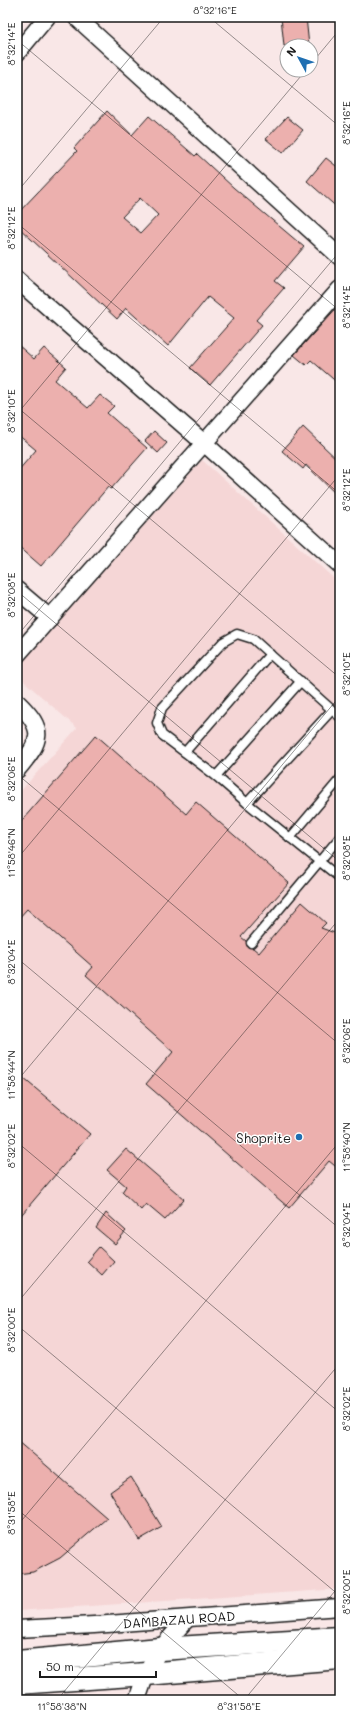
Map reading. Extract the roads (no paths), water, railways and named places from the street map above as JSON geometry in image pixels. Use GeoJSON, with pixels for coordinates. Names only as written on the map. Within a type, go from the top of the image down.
{"type":"FeatureCollection","features":[{"type":"Feature","properties":{"kind":"street"},"geometry":{"type":"LineString","coordinates":[[17,53],[47,17]]}},
{"type":"Feature","properties":{"kind":"street"},"geometry":{"type":"LineString","coordinates":[[76,17],[340,258]]}},
{"type":"Feature","properties":{"kind":"street"},"geometry":{"type":"LineString","coordinates":[[17,280],[204,442],[340,565]]}},
{"type":"Feature","properties":{"kind":"street"},"geometry":{"type":"LineString","coordinates":[[17,656],[340,289]]}},
{"type":"Feature","properties":{"kind":"street"},"geometry":{"type":"LineString","coordinates":[[17,590],[50,618]]}},
{"type":"Feature","properties":{"kind":"street"},"geometry":{"type":"LineString","coordinates":[[17,702],[31,716],[37,727],[37,741],[30,755],[17,770]]}},
{"type":"Feature","properties":{"kind":"street","name":"DAMBAZAU ROAD"},"geometry":{"type":"LineString","coordinates":[[17,1629],[187,1619],[340,1607]]}},
{"type":"Feature","properties":{"kind":"street"},"geometry":{"type":"LineString","coordinates":[[137,1700],[146,1674],[160,1649],[187,1619]]}},
{"type":"Feature","properties":{"kind":"street"},"geometry":{"type":"LineString","coordinates":[[17,1662],[160,1649],[340,1638]]}},
{"type":"Feature","properties":{"kind":"street"},"geometry":{"type":"LineString","coordinates":[[17,1683],[340,1658]]}},
{"type":"Feature","properties":{"kind":"lane"},"geometry":{"type":"LineString","coordinates":[[340,717],[253,639],[237,634],[223,642],[162,708],[157,723],[162,735],[216,776],[340,878]]}},
{"type":"Feature","properties":{"kind":"lane"},"geometry":{"type":"LineString","coordinates":[[185,752],[270,654]]}},
{"type":"Feature","properties":{"kind":"lane"},"geometry":{"type":"LineString","coordinates":[[216,776],[301,681]]}},
{"type":"Feature","properties":{"kind":"lane"},"geometry":{"type":"LineString","coordinates":[[247,803],[332,710]]}},
{"type":"Feature","properties":{"kind":"lane"},"geometry":{"type":"LineString","coordinates":[[290,838],[340,779]]}},
{"type":"Feature","properties":{"kind":"lane"},"geometry":{"type":"LineString","coordinates":[[251,943],[340,837]]}},
{"type":"Feature","properties":{"kind":"place","name":"Shoprite"},"geometry":{"type":"Point","coordinates":[299,1137]}}]}
